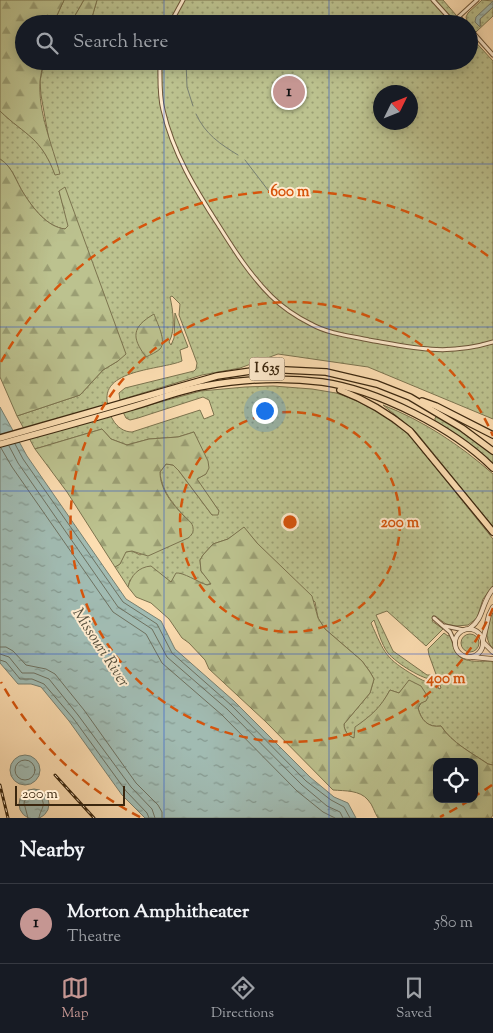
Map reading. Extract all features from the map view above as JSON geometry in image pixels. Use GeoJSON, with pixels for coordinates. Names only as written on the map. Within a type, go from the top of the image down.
{"type":"FeatureCollection","features":[{"type":"Feature","properties":{"kind":"highway","name":"I 635"},"geometry":{"type":"LineString","coordinates":[[0,444],[217,376],[265,369],[326,372],[377,384],[410,398],[462,428],[493,451]]}},
{"type":"Feature","properties":{"kind":"highway","name":"I 635"},"geometry":{"type":"LineString","coordinates":[[0,438],[204,386],[267,379],[322,382],[382,399],[423,417],[459,440],[493,468]]}},
{"type":"Feature","properties":{"kind":"highway"},"geometry":{"type":"LineString","coordinates":[[322,382],[376,406],[394,417],[410,431],[493,532]]}},
{"type":"Feature","properties":{"kind":"highway"},"geometry":{"type":"LineString","coordinates":[[410,398],[436,406],[493,435]]}},
{"type":"Feature","properties":{"kind":"street"},"geometry":{"type":"LineString","coordinates":[[175,15],[183,0]]}},
{"type":"Feature","properties":{"kind":"street"},"geometry":{"type":"LineString","coordinates":[[433,0],[447,15]]}},
{"type":"Feature","properties":{"kind":"street"},"geometry":{"type":"LineString","coordinates":[[461,15],[477,0]]}},
{"type":"Feature","properties":{"kind":"street"},"geometry":{"type":"LineString","coordinates":[[478,38],[493,55]]}},
{"type":"Feature","properties":{"kind":"street"},"geometry":{"type":"LineString","coordinates":[[161,70],[163,109],[170,137],[180,159],[198,193],[230,244],[272,297],[312,325],[345,336],[427,350],[478,347],[493,342]]}},
{"type":"Feature","properties":{"kind":"street"},"geometry":{"type":"LineString","coordinates":[[455,643],[458,635],[480,619],[483,605],[493,589]]}},
{"type":"Feature","properties":{"kind":"street"},"geometry":{"type":"LineString","coordinates":[[470,657],[481,651],[489,615],[493,607]]}},
{"type":"Feature","properties":{"kind":"street"},"geometry":{"type":"LineString","coordinates":[[434,618],[453,636],[456,647],[461,654],[470,657],[493,659]]}},
{"type":"Feature","properties":{"kind":"street"},"geometry":{"type":"LineString","coordinates":[[444,626],[478,632],[493,652]]}},
{"type":"Feature","properties":{"kind":"green space"},"geometry":{"type":"Polygon","coordinates":[[[0,0],[64,0],[57,15],[15,15],[15,70],[42,70],[40,81],[41,105],[60,174],[55,175],[44,152],[32,138],[0,111],[0,0]]]}},
{"type":"Feature","properties":{"kind":"green space"},"geometry":{"type":"Polygon","coordinates":[[[64,0],[84,0],[75,15],[57,15],[64,0]]]}},
{"type":"Feature","properties":{"kind":"green space"},"geometry":{"type":"Polygon","coordinates":[[[84,0],[97,0],[93,15],[75,15],[84,0]]]}},
{"type":"Feature","properties":{"kind":"green space"},"geometry":{"type":"Polygon","coordinates":[[[97,0],[443,0],[456,15],[93,15],[97,0]]]}},
{"type":"Feature","properties":{"kind":"green space"},"geometry":{"type":"Polygon","coordinates":[[[482,0],[493,1],[478,18],[478,15],[467,15],[482,0]]]}},
{"type":"Feature","properties":{"kind":"green space"},"geometry":{"type":"Polygon","coordinates":[[[493,7],[493,16],[478,30],[478,24],[481,26],[480,19],[493,7]]]}},
{"type":"Feature","properties":{"kind":"green space"},"geometry":{"type":"Polygon","coordinates":[[[478,45],[493,61],[493,419],[368,367],[278,354],[240,368],[202,375],[120,400],[119,393],[125,388],[196,369],[197,363],[179,315],[180,304],[172,296],[170,297],[173,314],[173,332],[169,342],[171,345],[174,338],[175,313],[188,347],[180,350],[182,361],[147,369],[121,378],[112,384],[107,393],[112,418],[119,427],[129,432],[200,410],[204,419],[214,415],[209,400],[203,397],[130,420],[126,418],[123,412],[201,391],[273,386],[312,389],[336,393],[353,399],[377,411],[412,438],[493,539],[493,586],[483,599],[477,618],[468,625],[456,626],[446,624],[435,616],[432,621],[443,629],[426,646],[387,611],[376,615],[393,651],[427,675],[434,675],[435,680],[417,674],[392,657],[383,645],[374,620],[371,623],[383,649],[397,664],[420,679],[436,683],[439,689],[441,688],[428,649],[444,633],[448,636],[450,635],[455,651],[462,658],[471,661],[493,661],[493,765],[488,764],[451,738],[441,726],[432,726],[426,722],[418,708],[421,703],[409,681],[399,693],[390,690],[381,706],[360,724],[354,738],[348,735],[344,724],[370,693],[374,679],[362,661],[325,629],[318,618],[315,602],[244,528],[228,539],[213,544],[200,560],[201,571],[211,583],[207,585],[196,582],[180,573],[171,582],[130,580],[128,587],[115,567],[120,564],[125,552],[132,551],[140,555],[191,523],[175,506],[163,486],[160,472],[166,464],[173,465],[179,471],[212,515],[219,511],[196,479],[206,474],[194,432],[178,437],[149,439],[127,445],[111,439],[102,429],[35,449],[17,416],[80,395],[103,370],[118,361],[59,191],[69,226],[65,229],[52,225],[36,211],[11,170],[0,159],[0,111],[38,144],[50,162],[55,174],[40,81],[42,70],[478,70],[478,45]]]}},
{"type":"Feature","properties":{"kind":"green space"},"geometry":{"type":"Polygon","coordinates":[[[0,159],[11,170],[36,211],[52,225],[65,229],[68,226],[59,191],[65,187],[126,354],[103,370],[80,395],[17,416],[0,377],[0,159]]]}},
{"type":"Feature","properties":{"kind":"green space"},"geometry":{"type":"Polygon","coordinates":[[[154,314],[161,332],[162,346],[159,350],[146,357],[138,344],[136,333],[141,323],[154,314]]]}},
{"type":"Feature","properties":{"kind":"green space"},"geometry":{"type":"Polygon","coordinates":[[[383,405],[427,426],[468,453],[493,474],[493,527],[416,432],[383,405]]]}},
{"type":"Feature","properties":{"kind":"green space"},"geometry":{"type":"Polygon","coordinates":[[[437,416],[473,438],[493,454],[493,465],[435,422],[437,416]]]}},
{"type":"Feature","properties":{"kind":"green space"},"geometry":{"type":"Polygon","coordinates":[[[102,429],[111,439],[127,445],[149,439],[178,437],[194,432],[208,461],[209,468],[206,474],[197,479],[219,511],[218,515],[212,515],[179,471],[173,465],[166,464],[160,472],[164,490],[171,501],[192,524],[192,534],[188,538],[148,556],[132,551],[126,552],[120,564],[115,567],[67,492],[35,449],[102,429]]]}},
{"type":"Feature","properties":{"kind":"green space"},"geometry":{"type":"Polygon","coordinates":[[[244,527],[257,543],[312,596],[318,618],[325,629],[362,661],[370,672],[374,679],[370,693],[344,724],[348,735],[354,738],[355,727],[375,711],[390,690],[399,693],[409,680],[421,686],[428,697],[418,708],[423,719],[432,726],[441,726],[451,738],[463,747],[488,764],[493,765],[493,815],[491,818],[378,818],[371,804],[361,794],[333,790],[266,722],[209,669],[205,660],[182,638],[169,619],[151,603],[136,597],[128,587],[136,572],[151,566],[171,582],[176,573],[179,573],[207,585],[211,584],[201,571],[200,560],[213,544],[228,539],[244,527]]]}},
{"type":"Feature","properties":{"kind":"green space"},"geometry":{"type":"Polygon","coordinates":[[[493,611],[493,649],[488,640],[487,630],[493,611]]]}},
{"type":"Feature","properties":{"kind":"green space"},"geometry":{"type":"Polygon","coordinates":[[[470,634],[476,637],[479,643],[476,649],[470,652],[464,649],[461,643],[464,637],[470,634]]]}},
{"type":"Feature","properties":{"kind":"water"},"geometry":{"type":"Polygon","coordinates":[[[493,1],[493,7],[480,19],[480,27],[478,25],[478,15],[493,1]]]}},
{"type":"Feature","properties":{"kind":"water","name":"Missouri River"},"geometry":{"type":"Polygon","coordinates":[[[0,407],[27,456],[126,599],[161,621],[175,649],[234,701],[310,777],[334,797],[348,803],[356,818],[145,818],[122,795],[69,721],[41,687],[31,684],[18,684],[0,663],[0,407]]]}},
{"type":"Feature","properties":{"kind":"water"},"geometry":{"type":"Polygon","coordinates":[[[25,755],[36,759],[40,770],[36,781],[25,785],[14,781],[10,770],[14,759],[25,755]]]}},
{"type":"Feature","properties":{"kind":"water"},"geometry":{"type":"Polygon","coordinates":[[[28,790],[40,790],[48,798],[48,810],[40,818],[28,818],[20,810],[20,798],[28,790]]]}},
{"type":"Feature","properties":{"kind":"waterway"},"geometry":{"type":"LineString","coordinates":[[186,70],[187,87],[193,106]]}},
{"type":"Feature","properties":{"kind":"waterway"},"geometry":{"type":"LineString","coordinates":[[196,114],[214,138],[238,155]]}},
{"type":"Feature","properties":{"kind":"waterway"},"geometry":{"type":"LineString","coordinates":[[245,160],[271,194]]}},
{"type":"Feature","properties":{"kind":"railway"},"geometry":{"type":"LineString","coordinates":[[55,775],[94,818]]}},
{"type":"Feature","properties":{"kind":"railway"},"geometry":{"type":"LineString","coordinates":[[0,785],[8,818]]}},
{"type":"Feature","properties":{"kind":"place","name":"Morton Amphitheater"},"geometry":{"type":"Point","coordinates":[289,92]}}]}
